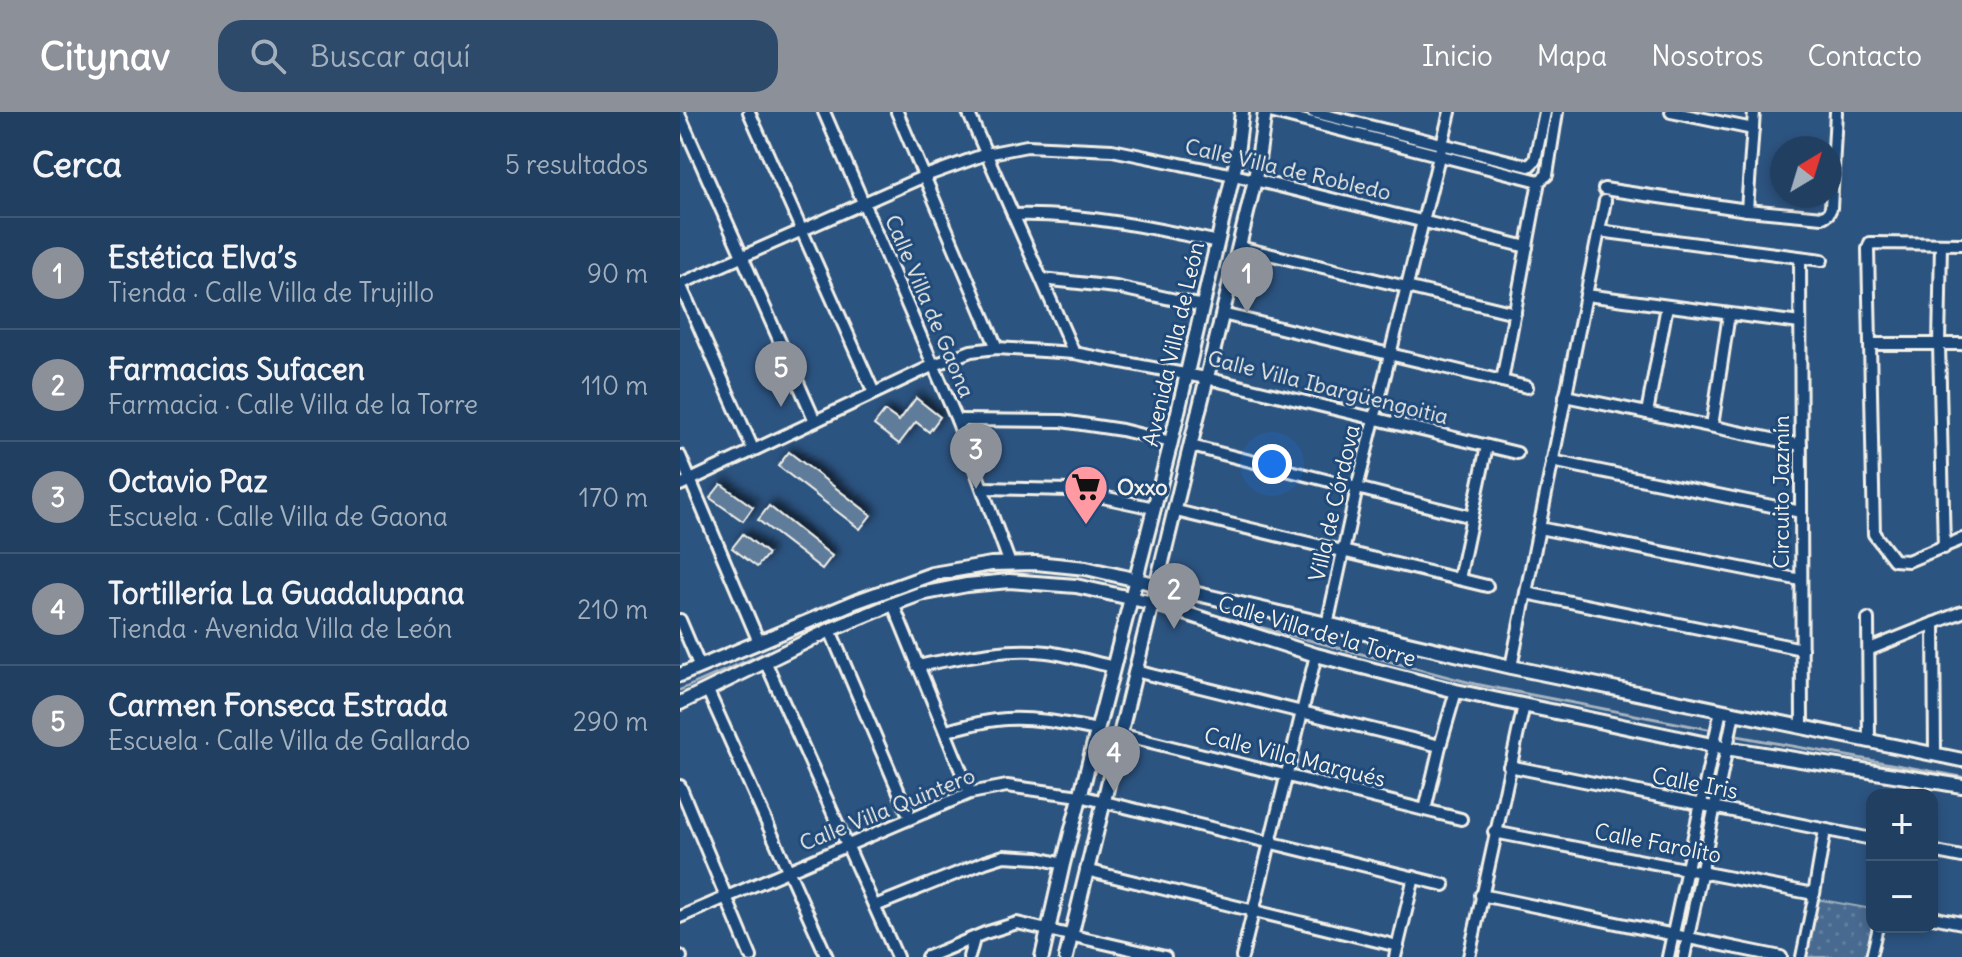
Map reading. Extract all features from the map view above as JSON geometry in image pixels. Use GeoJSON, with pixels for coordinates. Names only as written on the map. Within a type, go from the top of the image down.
{"type":"FeatureCollection","features":[{"type":"Feature","properties":{"kind":"street"},"geometry":{"type":"LineString","coordinates":[[749,112],[874,393]]}},
{"type":"Feature","properties":{"kind":"street","name":"Calle Villa de Gaona"},"geometry":{"type":"LineString","coordinates":[[824,112],[957,420],[1010,564]]}},
{"type":"Feature","properties":{"kind":"street"},"geometry":{"type":"LineString","coordinates":[[897,112],[997,348]]}},
{"type":"Feature","properties":{"kind":"street"},"geometry":{"type":"LineString","coordinates":[[968,112],[1074,353]]}},
{"type":"Feature","properties":{"kind":"street","name":"Avenida Villa de León"},"geometry":{"type":"LineString","coordinates":[[1042,957],[1134,579],[1171,442],[1234,175],[1242,112]]}},
{"type":"Feature","properties":{"kind":"street"},"geometry":{"type":"LineString","coordinates":[[1268,112],[1529,166],[1545,112]]}},
{"type":"Feature","properties":{"kind":"street","name":"Avenida Villa de León"},"geometry":{"type":"LineString","coordinates":[[1066,957],[1176,511],[1255,180],[1268,112]]}},
{"type":"Feature","properties":{"kind":"street"},"geometry":{"type":"LineString","coordinates":[[1313,112],[1539,181]]}},
{"type":"Feature","properties":{"kind":"street","name":"Villa de Córdova"},"geometry":{"type":"LineString","coordinates":[[1327,625],[1357,488],[1450,112]]}},
{"type":"Feature","properties":{"kind":"street"},"geometry":{"type":"LineString","coordinates":[[1502,381],[1539,181],[1547,175],[1557,112]]}},
{"type":"Feature","properties":{"kind":"street"},"geometry":{"type":"LineString","coordinates":[[1671,112],[1753,129]]}},
{"type":"Feature","properties":{"kind":"street"},"geometry":{"type":"LineString","coordinates":[[1747,210],[1754,112]]}},
{"type":"Feature","properties":{"kind":"street"},"geometry":{"type":"LineString","coordinates":[[1604,189],[1747,210],[1823,217],[1831,208],[1836,112]]}},
{"type":"Feature","properties":{"kind":"street"},"geometry":{"type":"LineString","coordinates":[[680,116],[815,421]]}},
{"type":"Feature","properties":{"kind":"street","name":"Calle Villa de Robledo"},"geometry":{"type":"LineString","coordinates":[[680,284],[925,176],[986,154],[1027,146],[1112,150],[1234,175],[1527,247]]}},
{"type":"Feature","properties":{"kind":"street"},"geometry":{"type":"LineString","coordinates":[[1511,667],[1605,201]]}},
{"type":"Feature","properties":{"kind":"street"},"geometry":{"type":"LineString","coordinates":[[1013,215],[1050,214],[1130,223],[1218,242]]}},
{"type":"Feature","properties":{"kind":"street"},"geometry":{"type":"LineString","coordinates":[[1599,231],[1822,260]]}},
{"type":"Feature","properties":{"kind":"street"},"geometry":{"type":"LineString","coordinates":[[1962,244],[1870,243],[1874,534],[1894,560],[1908,561],[1962,539]]}},
{"type":"Feature","properties":{"kind":"street"},"geometry":{"type":"LineString","coordinates":[[1941,244],[1939,344],[1944,548]]}},
{"type":"Feature","properties":{"kind":"street"},"geometry":{"type":"LineString","coordinates":[[1239,247],[1515,313]]}},
{"type":"Feature","properties":{"kind":"street","name":"Circuito Jazmín"},"geometry":{"type":"LineString","coordinates":[[1800,258],[1802,727]]}},
{"type":"Feature","properties":{"kind":"street"},"geometry":{"type":"LineString","coordinates":[[1042,279],[1116,287],[1203,306]]}},
{"type":"Feature","properties":{"kind":"street"},"geometry":{"type":"LineString","coordinates":[[680,284],[753,449]]}},
{"type":"Feature","properties":{"kind":"street"},"geometry":{"type":"LineString","coordinates":[[1586,295],[1800,323]]}},
{"type":"Feature","properties":{"kind":"street"},"geometry":{"type":"LineString","coordinates":[[1647,413],[1667,306]]}},
{"type":"Feature","properties":{"kind":"street"},"geometry":{"type":"LineString","coordinates":[[1222,314],[1527,387]]}},
{"type":"Feature","properties":{"kind":"street"},"geometry":{"type":"LineString","coordinates":[[1712,426],[1729,314]]}},
{"type":"Feature","properties":{"kind":"street"},"geometry":{"type":"LineString","coordinates":[[1870,344],[1962,344]]}},
{"type":"Feature","properties":{"kind":"street","name":"Calle Villa Ibargüengoitia"},"geometry":{"type":"LineString","coordinates":[[685,482],[934,365],[971,351],[997,348],[1074,353],[1187,374],[1517,453]]}},
{"type":"Feature","properties":{"kind":"street"},"geometry":{"type":"LineString","coordinates":[[1565,396],[1801,445]]}},
{"type":"Feature","properties":{"kind":"street"},"geometry":{"type":"LineString","coordinates":[[957,420],[1062,421],[1122,430],[1171,442]]}},
{"type":"Feature","properties":{"kind":"street"},"geometry":{"type":"LineString","coordinates":[[1191,446],[1472,517]]}},
{"type":"Feature","properties":{"kind":"street"},"geometry":{"type":"LineString","coordinates":[[1459,579],[1487,446]]}},
{"type":"Feature","properties":{"kind":"street"},"geometry":{"type":"LineString","coordinates":[[680,456],[685,482],[759,642]]}},
{"type":"Feature","properties":{"kind":"street"},"geometry":{"type":"LineString","coordinates":[[1552,461],[1801,512]]}},
{"type":"Feature","properties":{"kind":"street"},"geometry":{"type":"LineString","coordinates":[[983,488],[1070,490],[1154,508]]}},
{"type":"Feature","properties":{"kind":"street"},"geometry":{"type":"LineString","coordinates":[[1176,511],[1487,586]]}},
{"type":"Feature","properties":{"kind":"street"},"geometry":{"type":"LineString","coordinates":[[1539,528],[1801,580]]}},
{"type":"Feature","properties":{"kind":"street","name":"Calle Villa de la Torre"},"geometry":{"type":"LineString","coordinates":[[680,675],[857,601],[932,574],[1036,563],[1086,568],[1511,667],[1962,760]]}},
{"type":"Feature","properties":{"kind":"street","name":"Calle Villa de la Torre"},"geometry":{"type":"LineString","coordinates":[[680,703],[830,630],[893,604],[920,594],[1009,581],[1076,586],[1153,603],[1316,655],[1456,691],[1720,746],[1962,786]]}},
{"type":"Feature","properties":{"kind":"street"},"geometry":{"type":"LineString","coordinates":[[1526,593],[1802,649]]}},
{"type":"Feature","properties":{"kind":"street"},"geometry":{"type":"LineString","coordinates":[[893,604],[970,793]]}},
{"type":"Feature","properties":{"kind":"street"},"geometry":{"type":"LineString","coordinates":[[1870,649],[1962,612]]}},
{"type":"Feature","properties":{"kind":"street"},"geometry":{"type":"LineString","coordinates":[[1868,619],[1869,741]]}},
{"type":"Feature","properties":{"kind":"street"},"geometry":{"type":"LineString","coordinates":[[680,620],[700,667]]}},
{"type":"Feature","properties":{"kind":"street"},"geometry":{"type":"LineString","coordinates":[[1934,623],[1935,754]]}},
{"type":"Feature","properties":{"kind":"street"},"geometry":{"type":"LineString","coordinates":[[830,630],[910,818]]}},
{"type":"Feature","properties":{"kind":"street"},"geometry":{"type":"LineString","coordinates":[[917,666],[979,654],[1026,651],[1048,652],[1114,667]]}},
{"type":"Feature","properties":{"kind":"street"},"geometry":{"type":"LineString","coordinates":[[1242,957],[1316,655]]}},
{"type":"Feature","properties":{"kind":"street"},"geometry":{"type":"LineString","coordinates":[[766,663],[897,957]]}},
{"type":"Feature","properties":{"kind":"street"},"geometry":{"type":"LineString","coordinates":[[1135,671],[1440,746]]}},
{"type":"Feature","properties":{"kind":"street"},"geometry":{"type":"LineString","coordinates":[[708,691],[827,957]]}},
{"type":"Feature","properties":{"kind":"street"},"geometry":{"type":"LineString","coordinates":[[1425,810],[1456,691]]}},
{"type":"Feature","properties":{"kind":"street"},"geometry":{"type":"LineString","coordinates":[[1469,957],[1524,705]]}},
{"type":"Feature","properties":{"kind":"street"},"geometry":{"type":"LineString","coordinates":[[1684,957],[1714,808],[1727,711]]}},
{"type":"Feature","properties":{"kind":"street"},"geometry":{"type":"LineString","coordinates":[[946,731],[994,720],[1023,719],[1050,720],[1097,730]]}},
{"type":"Feature","properties":{"kind":"street","name":"Calle Villa Marqués"},"geometry":{"type":"LineString","coordinates":[[1119,734],[1461,819]]}},
{"type":"Feature","properties":{"kind":"street"},"geometry":{"type":"LineString","coordinates":[[1668,957],[1701,805],[1720,746]]}},
{"type":"Feature","properties":{"kind":"street","name":"Calle Iris"},"geometry":{"type":"LineString","coordinates":[[1509,766],[1866,838]]}},
{"type":"Feature","properties":{"kind":"street"},"geometry":{"type":"LineString","coordinates":[[680,786],[751,957]]}},
{"type":"Feature","properties":{"kind":"street","name":"Calle Villa Quintero"},"geometry":{"type":"LineString","coordinates":[[680,917],[970,793],[1007,786],[1080,796],[1444,885]]}},
{"type":"Feature","properties":{"kind":"street"},"geometry":{"type":"LineString","coordinates":[[1801,957],[1825,830]]}},
{"type":"Feature","properties":{"kind":"street","name":"Calle Farolito"},"geometry":{"type":"LineString","coordinates":[[1494,832],[1814,894]]}},
{"type":"Feature","properties":{"kind":"street"},"geometry":{"type":"LineString","coordinates":[[1938,852],[1962,857]]}},
{"type":"Feature","properties":{"kind":"street"},"geometry":{"type":"LineString","coordinates":[[875,906],[1004,856],[1038,858],[1063,864]]}},
{"type":"Feature","properties":{"kind":"street"},"geometry":{"type":"LineString","coordinates":[[1086,870],[1253,911],[1397,952],[1414,877]]}},
{"type":"Feature","properties":{"kind":"street"},"geometry":{"type":"LineString","coordinates":[[1481,895],[1781,957]]}},
{"type":"Feature","properties":{"kind":"street"},"geometry":{"type":"LineString","coordinates":[[1938,918],[1962,923]]}},
{"type":"Feature","properties":{"kind":"street"},"geometry":{"type":"LineString","coordinates":[[927,957],[1011,924],[1072,934],[1165,957]]}},
{"type":"Feature","properties":{"kind":"street"},"geometry":{"type":"LineString","coordinates":[[1871,957],[1877,933]]}},
{"type":"Feature","properties":{"kind":"street"},"geometry":{"type":"LineString","coordinates":[[969,957],[974,939]]}},
{"type":"Feature","properties":{"kind":"shaded area"},"geometry":{"type":"Polygon","coordinates":[[[1811,898],[1866,908],[1866,933],[1879,933],[1875,957],[1800,957],[1811,898]]]}},
{"type":"Feature","properties":{"kind":"building"},"geometry":{"type":"Polygon","coordinates":[[[916,398],[940,417],[929,432],[916,422],[899,444],[874,425],[885,411],[899,421],[916,398]]]}},
{"type":"Feature","properties":{"kind":"building"},"geometry":{"type":"Polygon","coordinates":[[[789,452],[871,515],[860,529],[778,466],[789,452]]]}},
{"type":"Feature","properties":{"kind":"building"},"geometry":{"type":"Polygon","coordinates":[[[721,484],[753,507],[743,521],[710,498],[721,484]]]}},
{"type":"Feature","properties":{"kind":"building"},"geometry":{"type":"Polygon","coordinates":[[[769,506],[832,556],[822,569],[758,520],[769,506]]]}},
{"type":"Feature","properties":{"kind":"building"},"geometry":{"type":"Polygon","coordinates":[[[743,534],[768,554],[757,567],[732,548],[743,534]]]}},
{"type":"Feature","properties":{"kind":"waterway"},"geometry":{"type":"LineString","coordinates":[[1019,576],[1055,578]]}},
{"type":"Feature","properties":{"kind":"waterway"},"geometry":{"type":"LineString","coordinates":[[1206,613],[1475,684],[1708,729]]}},
{"type":"Feature","properties":{"kind":"waterway"},"geometry":{"type":"LineString","coordinates":[[680,690],[801,637]]}},
{"type":"Feature","properties":{"kind":"waterway"},"geometry":{"type":"LineString","coordinates":[[1737,736],[1962,777]]}},
{"type":"Feature","properties":{"kind":"place","name":"Estética Elva’s"},"geometry":{"type":"Point","coordinates":[1247,313]}},
{"type":"Feature","properties":{"kind":"place","name":"Carmen Fonseca Estrada"},"geometry":{"type":"Point","coordinates":[781,407]}},
{"type":"Feature","properties":{"kind":"place","name":"Octavio Paz"},"geometry":{"type":"Point","coordinates":[976,489]}},
{"type":"Feature","properties":{"kind":"place","name":"Oxxo"},"geometry":{"type":"Point","coordinates":[1086,526]}},
{"type":"Feature","properties":{"kind":"place","name":"Farmacias Sufacen"},"geometry":{"type":"Point","coordinates":[1174,629]}},
{"type":"Feature","properties":{"kind":"place","name":"Tortillería La Guadalupana"},"geometry":{"type":"Point","coordinates":[1114,792]}}]}
